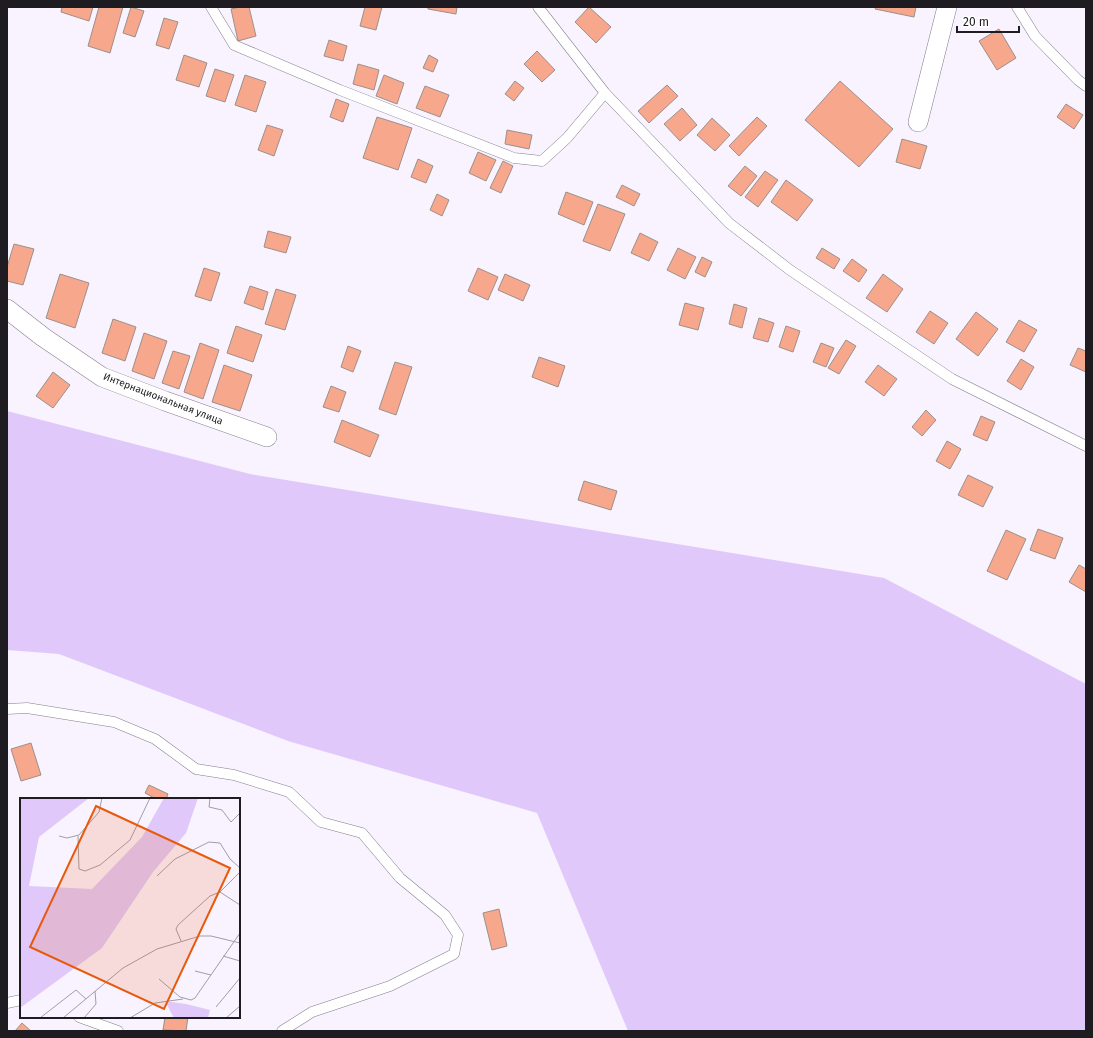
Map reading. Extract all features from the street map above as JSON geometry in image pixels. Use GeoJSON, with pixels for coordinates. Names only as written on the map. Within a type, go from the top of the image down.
{"type":"FeatureCollection","features":[{"type":"Feature","properties":{"kind":"street"},"geometry":{"type":"LineString","coordinates":[[918,122],[947,7]]}},
{"type":"Feature","properties":{"kind":"street","name":"Интернациональная улица"},"geometry":{"type":"LineString","coordinates":[[7,309],[43,337],[102,377],[267,437]]}},
{"type":"Feature","properties":{"kind":"lane"},"geometry":{"type":"LineString","coordinates":[[211,7],[234,45],[340,90],[514,158],[542,161],[567,138],[605,93]]}},
{"type":"Feature","properties":{"kind":"lane"},"geometry":{"type":"LineString","coordinates":[[538,7],[605,93],[729,223],[790,270],[952,379],[1086,446]]}},
{"type":"Feature","properties":{"kind":"lane"},"geometry":{"type":"LineString","coordinates":[[1017,7],[1035,36],[1078,80],[1086,86]]}},
{"type":"Feature","properties":{"kind":"lane"},"geometry":{"type":"LineString","coordinates":[[7,709],[27,708],[114,722],[155,739],[196,769],[234,775],[289,792],[321,822],[362,833],[400,878],[445,915],[458,935],[454,954],[390,986],[312,1012],[282,1031]]}},
{"type":"Feature","properties":{"kind":"lane"},"geometry":{"type":"LineString","coordinates":[[7,1003],[20,1000]]}},
{"type":"Feature","properties":{"kind":"lane"},"geometry":{"type":"LineString","coordinates":[[82,1018],[118,1031]]}},
{"type":"Feature","properties":{"kind":"shaded area"},"geometry":{"type":"Polygon","coordinates":[[[7,411],[250,474],[884,578],[1086,684],[1086,1031],[628,1031],[537,813],[288,741],[59,654],[7,650],[7,411]]]}},
{"type":"Feature","properties":{"kind":"building"},"geometry":{"type":"Polygon","coordinates":[[[62,7],[93,7],[89,21],[61,12],[62,7]]]}},
{"type":"Feature","properties":{"kind":"building"},"geometry":{"type":"Polygon","coordinates":[[[99,7],[123,7],[110,53],[88,46],[99,7]]]}},
{"type":"Feature","properties":{"kind":"building"},"geometry":{"type":"Polygon","coordinates":[[[131,7],[144,11],[135,37],[123,33],[131,7]]]}},
{"type":"Feature","properties":{"kind":"building"},"geometry":{"type":"Polygon","coordinates":[[[249,7],[256,36],[238,41],[231,9],[249,7]]]}},
{"type":"Feature","properties":{"kind":"building"},"geometry":{"type":"Polygon","coordinates":[[[365,7],[382,7],[376,30],[360,26],[365,7]]]}},
{"type":"Feature","properties":{"kind":"building"},"geometry":{"type":"Polygon","coordinates":[[[428,7],[457,7],[456,14],[428,9],[428,7]]]}},
{"type":"Feature","properties":{"kind":"building"},"geometry":{"type":"Polygon","coordinates":[[[589,7],[611,27],[596,43],[575,22],[589,7]]]}},
{"type":"Feature","properties":{"kind":"building"},"geometry":{"type":"Polygon","coordinates":[[[876,7],[916,7],[914,17],[875,9],[876,7]]]}},
{"type":"Feature","properties":{"kind":"building"},"geometry":{"type":"Polygon","coordinates":[[[164,18],[178,22],[169,49],[156,45],[164,18]]]}},
{"type":"Feature","properties":{"kind":"building"},"geometry":{"type":"Polygon","coordinates":[[[999,29],[1016,58],[997,70],[979,41],[999,29]]]}},
{"type":"Feature","properties":{"kind":"building"},"geometry":{"type":"Polygon","coordinates":[[[329,40],[347,46],[343,61],[324,56],[329,40]]]}},
{"type":"Feature","properties":{"kind":"building"},"geometry":{"type":"Polygon","coordinates":[[[537,51],[555,70],[542,82],[524,64],[537,51]]]}},
{"type":"Feature","properties":{"kind":"building"},"geometry":{"type":"Polygon","coordinates":[[[184,55],[207,63],[199,87],[176,80],[184,55]]]}},
{"type":"Feature","properties":{"kind":"building"},"geometry":{"type":"Polygon","coordinates":[[[429,55],[438,60],[433,72],[423,68],[429,55]]]}},
{"type":"Feature","properties":{"kind":"building"},"geometry":{"type":"Polygon","coordinates":[[[358,64],[379,70],[374,90],[353,84],[358,64]]]}},
{"type":"Feature","properties":{"kind":"building"},"geometry":{"type":"Polygon","coordinates":[[[215,69],[234,75],[225,102],[206,96],[215,69]]]}},
{"type":"Feature","properties":{"kind":"building"},"geometry":{"type":"Polygon","coordinates":[[[245,75],[266,82],[256,112],[235,105],[245,75]]]}},
{"type":"Feature","properties":{"kind":"building"},"geometry":{"type":"Polygon","coordinates":[[[384,75],[404,83],[397,104],[376,96],[384,75]]]}},
{"type":"Feature","properties":{"kind":"building"},"geometry":{"type":"Polygon","coordinates":[[[515,81],[524,88],[514,101],[505,94],[515,81]]]}},
{"type":"Feature","properties":{"kind":"building"},"geometry":{"type":"Polygon","coordinates":[[[840,81],[893,129],[859,167],[805,120],[840,81]]]}},
{"type":"Feature","properties":{"kind":"building"},"geometry":{"type":"Polygon","coordinates":[[[667,85],[678,96],[649,123],[638,111],[667,85]]]}},
{"type":"Feature","properties":{"kind":"building"},"geometry":{"type":"Polygon","coordinates":[[[425,86],[449,95],[440,117],[416,108],[425,86]]]}},
{"type":"Feature","properties":{"kind":"building"},"geometry":{"type":"Polygon","coordinates":[[[336,99],[349,104],[343,122],[330,117],[336,99]]]}},
{"type":"Feature","properties":{"kind":"building"},"geometry":{"type":"Polygon","coordinates":[[[1066,104],[1083,115],[1074,129],[1057,117],[1066,104]]]}},
{"type":"Feature","properties":{"kind":"building"},"geometry":{"type":"Polygon","coordinates":[[[682,108],[697,125],[680,141],[664,124],[682,108]]]}},
{"type":"Feature","properties":{"kind":"building"},"geometry":{"type":"Polygon","coordinates":[[[377,117],[412,128],[398,170],[363,158],[377,117]]]}},
{"type":"Feature","properties":{"kind":"building"},"geometry":{"type":"Polygon","coordinates":[[[757,117],[767,126],[739,156],[729,146],[757,117]]]}},
{"type":"Feature","properties":{"kind":"building"},"geometry":{"type":"Polygon","coordinates":[[[712,118],[730,135],[715,151],[697,135],[712,118]]]}},
{"type":"Feature","properties":{"kind":"building"},"geometry":{"type":"Polygon","coordinates":[[[267,125],[283,130],[274,156],[258,150],[267,125]]]}},
{"type":"Feature","properties":{"kind":"building"},"geometry":{"type":"Polygon","coordinates":[[[507,130],[532,135],[529,149],[505,144],[507,130]]]}},
{"type":"Feature","properties":{"kind":"building"},"geometry":{"type":"Polygon","coordinates":[[[902,139],[927,146],[920,169],[896,162],[902,139]]]}},
{"type":"Feature","properties":{"kind":"building"},"geometry":{"type":"Polygon","coordinates":[[[478,152],[496,160],[486,181],[469,173],[478,152]]]}},
{"type":"Feature","properties":{"kind":"building"},"geometry":{"type":"Polygon","coordinates":[[[418,159],[433,166],[426,183],[411,177],[418,159]]]}},
{"type":"Feature","properties":{"kind":"building"},"geometry":{"type":"Polygon","coordinates":[[[503,161],[513,166],[501,193],[490,188],[503,161]]]}},
{"type":"Feature","properties":{"kind":"building"},"geometry":{"type":"Polygon","coordinates":[[[745,166],[757,176],[741,196],[728,186],[745,166]]]}},
{"type":"Feature","properties":{"kind":"building"},"geometry":{"type":"Polygon","coordinates":[[[765,171],[778,180],[758,207],[745,197],[765,171]]]}},
{"type":"Feature","properties":{"kind":"building"},"geometry":{"type":"Polygon","coordinates":[[[786,180],[813,200],[797,221],[771,202],[786,180]]]}},
{"type":"Feature","properties":{"kind":"building"},"geometry":{"type":"Polygon","coordinates":[[[622,185],[640,194],[634,206],[616,197],[622,185]]]}},
{"type":"Feature","properties":{"kind":"building"},"geometry":{"type":"Polygon","coordinates":[[[566,192],[593,202],[584,225],[558,214],[566,192]]]}},
{"type":"Feature","properties":{"kind":"building"},"geometry":{"type":"Polygon","coordinates":[[[437,194],[449,200],[442,216],[430,210],[437,194]]]}},
{"type":"Feature","properties":{"kind":"building"},"geometry":{"type":"Polygon","coordinates":[[[598,204],[625,214],[610,251],[583,241],[598,204]]]}},
{"type":"Feature","properties":{"kind":"building"},"geometry":{"type":"Polygon","coordinates":[[[268,231],[291,237],[286,253],[264,247],[268,231]]]}},
{"type":"Feature","properties":{"kind":"building"},"geometry":{"type":"Polygon","coordinates":[[[640,233],[658,242],[649,261],[631,253],[640,233]]]}},
{"type":"Feature","properties":{"kind":"building"},"geometry":{"type":"Polygon","coordinates":[[[14,244],[34,249],[23,285],[7,281],[7,267],[14,244]]]}},
{"type":"Feature","properties":{"kind":"building"},"geometry":{"type":"Polygon","coordinates":[[[678,248],[696,257],[685,279],[667,270],[678,248]]]}},
{"type":"Feature","properties":{"kind":"building"},"geometry":{"type":"Polygon","coordinates":[[[822,248],[840,259],[834,269],[816,258],[822,248]]]}},
{"type":"Feature","properties":{"kind":"building"},"geometry":{"type":"Polygon","coordinates":[[[702,257],[712,262],[705,277],[695,272],[702,257]]]}},
{"type":"Feature","properties":{"kind":"building"},"geometry":{"type":"Polygon","coordinates":[[[852,259],[867,270],[859,282],[843,271],[852,259]]]}},
{"type":"Feature","properties":{"kind":"building"},"geometry":{"type":"Polygon","coordinates":[[[204,268],[220,273],[211,301],[195,296],[204,268]]]}},
{"type":"Feature","properties":{"kind":"building"},"geometry":{"type":"Polygon","coordinates":[[[478,268],[498,277],[488,300],[468,291],[478,268]]]}},
{"type":"Feature","properties":{"kind":"building"},"geometry":{"type":"Polygon","coordinates":[[[60,274],[89,283],[75,328],[46,318],[60,274]]]}},
{"type":"Feature","properties":{"kind":"building"},"geometry":{"type":"Polygon","coordinates":[[[505,274],[530,285],[523,301],[498,290],[505,274]]]}},
{"type":"Feature","properties":{"kind":"building"},"geometry":{"type":"Polygon","coordinates":[[[883,274],[903,289],[887,312],[866,298],[883,274]]]}},
{"type":"Feature","properties":{"kind":"building"},"geometry":{"type":"Polygon","coordinates":[[[250,286],[268,292],[263,310],[244,303],[250,286]]]}},
{"type":"Feature","properties":{"kind":"building"},"geometry":{"type":"Polygon","coordinates":[[[276,289],[296,295],[285,330],[265,324],[276,289]]]}},
{"type":"Feature","properties":{"kind":"building"},"geometry":{"type":"Polygon","coordinates":[[[685,303],[704,308],[698,330],[679,325],[685,303]]]}},
{"type":"Feature","properties":{"kind":"building"},"geometry":{"type":"Polygon","coordinates":[[[734,304],[747,308],[742,328],[729,324],[734,304]]]}},
{"type":"Feature","properties":{"kind":"building"},"geometry":{"type":"Polygon","coordinates":[[[930,311],[948,323],[934,344],[916,332],[930,311]]]}},
{"type":"Feature","properties":{"kind":"building"},"geometry":{"type":"Polygon","coordinates":[[[976,312],[998,329],[978,356],[956,339],[976,312]]]}},
{"type":"Feature","properties":{"kind":"building"},"geometry":{"type":"Polygon","coordinates":[[[759,318],[774,323],[768,342],[753,338],[759,318]]]}},
{"type":"Feature","properties":{"kind":"building"},"geometry":{"type":"Polygon","coordinates":[[[113,319],[136,327],[125,361],[102,353],[113,319]]]}},
{"type":"Feature","properties":{"kind":"building"},"geometry":{"type":"Polygon","coordinates":[[[1019,320],[1037,330],[1024,352],[1006,342],[1019,320]]]}},
{"type":"Feature","properties":{"kind":"building"},"geometry":{"type":"Polygon","coordinates":[[[236,326],[262,335],[253,362],[227,353],[236,326]]]}},
{"type":"Feature","properties":{"kind":"building"},"geometry":{"type":"Polygon","coordinates":[[[786,326],[800,331],[793,352],[779,347],[786,326]]]}},
{"type":"Feature","properties":{"kind":"building"},"geometry":{"type":"Polygon","coordinates":[[[144,333],[167,341],[154,379],[132,371],[144,333]]]}},
{"type":"Feature","properties":{"kind":"building"},"geometry":{"type":"Polygon","coordinates":[[[846,340],[856,346],[839,374],[828,368],[846,340]]]}},
{"type":"Feature","properties":{"kind":"building"},"geometry":{"type":"Polygon","coordinates":[[[200,343],[219,350],[203,399],[184,392],[200,343]]]}},
{"type":"Feature","properties":{"kind":"building"},"geometry":{"type":"Polygon","coordinates":[[[821,343],[834,348],[826,367],[813,362],[821,343]]]}},
{"type":"Feature","properties":{"kind":"building"},"geometry":{"type":"Polygon","coordinates":[[[348,346],[361,351],[353,372],[341,367],[348,346]]]}},
{"type":"Feature","properties":{"kind":"building"},"geometry":{"type":"Polygon","coordinates":[[[1078,348],[1086,351],[1086,372],[1070,365],[1078,348]]]}},
{"type":"Feature","properties":{"kind":"building"},"geometry":{"type":"Polygon","coordinates":[[[173,351],[190,356],[179,389],[162,383],[173,351]]]}},
{"type":"Feature","properties":{"kind":"building"},"geometry":{"type":"Polygon","coordinates":[[[539,357],[565,366],[558,387],[532,377],[539,357]]]}},
{"type":"Feature","properties":{"kind":"building"},"geometry":{"type":"Polygon","coordinates":[[[1021,359],[1034,367],[1021,390],[1007,381],[1021,359]]]}},
{"type":"Feature","properties":{"kind":"building"},"geometry":{"type":"Polygon","coordinates":[[[395,362],[412,367],[396,415],[379,409],[395,362]]]}},
{"type":"Feature","properties":{"kind":"building"},"geometry":{"type":"Polygon","coordinates":[[[224,365],[252,375],[240,411],[212,402],[224,365]]]}},
{"type":"Feature","properties":{"kind":"building"},"geometry":{"type":"Polygon","coordinates":[[[878,365],[897,379],[884,396],[865,382],[878,365]]]}},
{"type":"Feature","properties":{"kind":"building"},"geometry":{"type":"Polygon","coordinates":[[[53,372],[70,385],[53,408],[36,396],[53,372]]]}},
{"type":"Feature","properties":{"kind":"building"},"geometry":{"type":"Polygon","coordinates":[[[331,386],[346,392],[339,412],[323,407],[331,386]]]}},
{"type":"Feature","properties":{"kind":"building"},"geometry":{"type":"Polygon","coordinates":[[[926,410],[936,420],[922,436],[912,427],[926,410]]]}},
{"type":"Feature","properties":{"kind":"building"},"geometry":{"type":"Polygon","coordinates":[[[981,416],[995,422],[987,441],[973,435],[981,416]]]}},
{"type":"Feature","properties":{"kind":"building"},"geometry":{"type":"Polygon","coordinates":[[[342,420],[379,435],[370,457],[334,442],[342,420]]]}},
{"type":"Feature","properties":{"kind":"building"},"geometry":{"type":"Polygon","coordinates":[[[947,441],[961,449],[950,469],[936,461],[947,441]]]}},
{"type":"Feature","properties":{"kind":"building"},"geometry":{"type":"Polygon","coordinates":[[[968,475],[993,487],[983,507],[958,495],[968,475]]]}},
{"type":"Feature","properties":{"kind":"building"},"geometry":{"type":"Polygon","coordinates":[[[584,481],[617,491],[611,510],[578,500],[584,481]]]}},
{"type":"Feature","properties":{"kind":"building"},"geometry":{"type":"Polygon","coordinates":[[[1038,529],[1063,538],[1055,559],[1030,550],[1038,529]]]}},
{"type":"Feature","properties":{"kind":"building"},"geometry":{"type":"Polygon","coordinates":[[[1006,530],[1026,539],[1007,580],[987,571],[1006,530]]]}},
{"type":"Feature","properties":{"kind":"building"},"geometry":{"type":"Polygon","coordinates":[[[1079,565],[1086,569],[1086,592],[1069,582],[1079,565]]]}},
{"type":"Feature","properties":{"kind":"building"},"geometry":{"type":"Polygon","coordinates":[[[31,743],[41,775],[21,781],[11,749],[31,743]]]}},
{"type":"Feature","properties":{"kind":"building"},"geometry":{"type":"Polygon","coordinates":[[[149,785],[168,794],[166,798],[154,798],[145,793],[149,785]]]}},
{"type":"Feature","properties":{"kind":"building"},"geometry":{"type":"Polygon","coordinates":[[[499,909],[507,946],[492,950],[483,913],[499,909]]]}},
{"type":"Feature","properties":{"kind":"building"},"geometry":{"type":"Polygon","coordinates":[[[165,1018],[188,1018],[186,1031],[163,1030],[165,1018]]]}},
{"type":"Feature","properties":{"kind":"building"},"geometry":{"type":"Polygon","coordinates":[[[22,1023],[31,1031],[15,1031],[22,1023]]]}}]}
